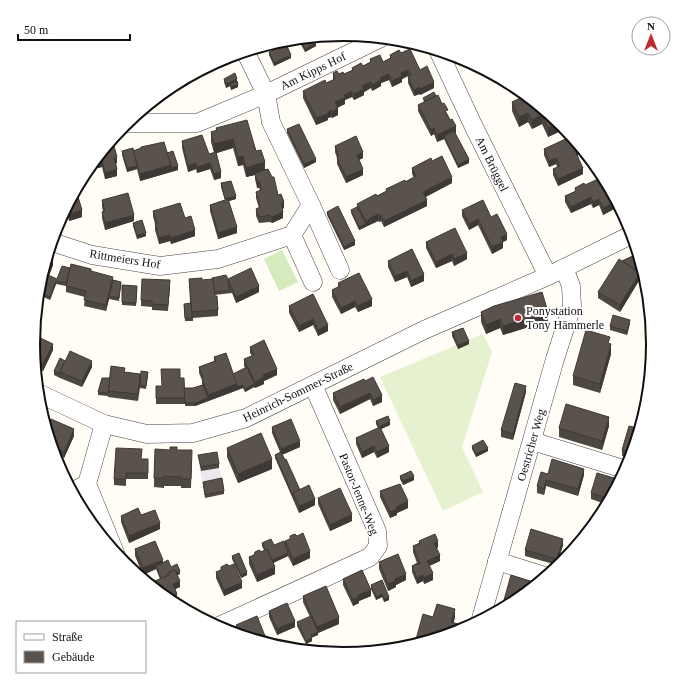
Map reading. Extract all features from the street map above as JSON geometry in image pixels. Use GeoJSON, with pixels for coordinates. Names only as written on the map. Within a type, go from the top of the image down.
{"type":"FeatureCollection","features":[{"type":"Feature","properties":{"kind":"street","name":"Am Kipps Hof"},"geometry":{"type":"LineString","coordinates":[[136,123],[197,123],[266,94],[371,43]]}},
{"type":"Feature","properties":{"kind":"street"},"geometry":{"type":"LineString","coordinates":[[248,56],[266,94]]}},
{"type":"Feature","properties":{"kind":"street","name":"Am Brüggel"},"geometry":{"type":"LineString","coordinates":[[441,57],[480,138],[556,272]]}},
{"type":"Feature","properties":{"kind":"street","name":"Am Kipps Hof"},"geometry":{"type":"LineString","coordinates":[[266,94],[271,122],[337,262],[310,275],[292,235]]}},
{"type":"Feature","properties":{"kind":"street"},"geometry":{"type":"LineString","coordinates":[[292,235],[311,205]]}},
{"type":"Feature","properties":{"kind":"street","name":"Rittmeiers Hof"},"geometry":{"type":"LineString","coordinates":[[57,244],[92,255],[160,266],[218,259],[292,235]]}},
{"type":"Feature","properties":{"kind":"street"},"geometry":{"type":"LineString","coordinates":[[556,272],[627,237]]}},
{"type":"Feature","properties":{"kind":"street","name":"Heinrich-Sommer-Straße"},"geometry":{"type":"LineString","coordinates":[[45,397],[104,424],[147,434],[193,433],[246,418],[424,330],[556,272]]}},
{"type":"Feature","properties":{"kind":"street","name":"Oestricher Weg"},"geometry":{"type":"LineString","coordinates":[[482,615],[572,306],[571,286],[556,272]]}},
{"type":"Feature","properties":{"kind":"street","name":"Pastor-Jenne-Weg"},"geometry":{"type":"LineString","coordinates":[[224,624],[370,557],[378,546],[377,531],[312,385]]}},
{"type":"Feature","properties":{"kind":"street"},"geometry":{"type":"LineString","coordinates":[[100,524],[80,488],[104,424]]}},
{"type":"Feature","properties":{"kind":"street"},"geometry":{"type":"LineString","coordinates":[[532,441],[621,468]]}},
{"type":"Feature","properties":{"kind":"street"},"geometry":{"type":"LineString","coordinates":[[497,561],[541,575]]}},
{"type":"Feature","properties":{"kind":"shaded area"},"geometry":{"type":"Polygon","coordinates":[[[217,455],[224,494],[205,498],[198,458],[217,455]]]}},
{"type":"Feature","properties":{"kind":"green space"},"geometry":{"type":"Polygon","coordinates":[[[282,250],[298,282],[279,291],[264,259],[282,250]]]}},
{"type":"Feature","properties":{"kind":"green space"},"geometry":{"type":"Polygon","coordinates":[[[483,334],[492,352],[462,447],[483,492],[443,511],[380,377],[483,334]]]}},
{"type":"Feature","properties":{"kind":"building"},"geometry":{"type":"Polygon","coordinates":[[[316,43],[316,43],[305,49],[303,44],[316,43]]]}},
{"type":"Feature","properties":{"kind":"building"},"geometry":{"type":"Polygon","coordinates":[[[287,47],[291,55],[274,63],[269,52],[287,47]]]}},
{"type":"Feature","properties":{"kind":"building"},"geometry":{"type":"Polygon","coordinates":[[[410,49],[420,70],[427,66],[434,82],[420,89],[420,87],[414,90],[408,77],[411,75],[408,70],[401,73],[402,76],[392,81],[389,74],[380,78],[381,80],[372,85],[371,82],[362,86],[364,89],[354,94],[352,91],[344,95],[345,98],[335,102],[338,108],[332,112],[331,110],[328,114],[316,118],[303,91],[325,80],[326,83],[335,79],[333,73],[337,71],[339,74],[343,72],[344,74],[353,70],[352,68],[361,63],[363,66],[371,62],[370,59],[380,55],[383,62],[391,58],[390,55],[399,50],[401,53],[410,49]]]}},
{"type":"Feature","properties":{"kind":"building"},"geometry":{"type":"Polygon","coordinates":[[[235,73],[237,79],[226,84],[224,79],[235,73]]]}},
{"type":"Feature","properties":{"kind":"building"},"geometry":{"type":"Polygon","coordinates":[[[237,81],[238,84],[231,87],[230,84],[237,81]]]}},
{"type":"Feature","properties":{"kind":"building"},"geometry":{"type":"Polygon","coordinates":[[[434,92],[436,96],[425,101],[423,98],[434,92]]]}},
{"type":"Feature","properties":{"kind":"building"},"geometry":{"type":"Polygon","coordinates":[[[438,95],[442,104],[444,103],[448,110],[445,111],[450,120],[452,119],[456,126],[437,135],[434,128],[431,130],[418,105],[438,95]]]}},
{"type":"Feature","properties":{"kind":"building"},"geometry":{"type":"Polygon","coordinates":[[[520,98],[544,116],[553,125],[548,128],[542,115],[532,120],[528,113],[519,117],[512,102],[520,98]]]}},
{"type":"Feature","properties":{"kind":"building"},"geometry":{"type":"Polygon","coordinates":[[[247,120],[256,151],[261,150],[265,162],[246,168],[243,156],[238,157],[233,139],[214,144],[211,132],[217,130],[216,128],[247,120]]]}},
{"type":"Feature","properties":{"kind":"building"},"geometry":{"type":"Polygon","coordinates":[[[299,124],[316,159],[304,164],[287,129],[299,124]]]}},
{"type":"Feature","properties":{"kind":"building"},"geometry":{"type":"Polygon","coordinates":[[[454,131],[469,159],[458,165],[444,136],[454,131]]]}},
{"type":"Feature","properties":{"kind":"building"},"geometry":{"type":"Polygon","coordinates":[[[202,135],[209,154],[216,152],[221,172],[214,174],[210,163],[197,167],[196,163],[188,166],[182,141],[202,135]]]}},
{"type":"Feature","properties":{"kind":"building"},"geometry":{"type":"Polygon","coordinates":[[[356,136],[363,152],[357,155],[363,169],[346,177],[337,158],[339,156],[335,146],[356,136]]]}},
{"type":"Feature","properties":{"kind":"building"},"geometry":{"type":"Polygon","coordinates":[[[567,139],[577,150],[575,151],[583,168],[558,179],[553,169],[560,166],[556,158],[549,161],[544,149],[567,139]]]}},
{"type":"Feature","properties":{"kind":"building"},"geometry":{"type":"Polygon","coordinates":[[[164,142],[171,165],[140,174],[133,151],[141,147],[164,142]]]}},
{"type":"Feature","properties":{"kind":"building"},"geometry":{"type":"Polygon","coordinates":[[[114,146],[117,157],[114,158],[117,169],[105,173],[102,161],[114,146]]]}},
{"type":"Feature","properties":{"kind":"building"},"geometry":{"type":"Polygon","coordinates":[[[133,148],[137,166],[127,168],[122,151],[133,148]]]}},
{"type":"Feature","properties":{"kind":"building"},"geometry":{"type":"Polygon","coordinates":[[[173,151],[178,166],[171,168],[167,153],[173,151]]]}},
{"type":"Feature","properties":{"kind":"building"},"geometry":{"type":"Polygon","coordinates":[[[442,156],[452,177],[423,192],[427,200],[384,221],[381,215],[379,216],[378,214],[366,221],[357,204],[376,194],[377,196],[387,191],[386,189],[416,176],[412,168],[431,158],[432,161],[442,156]]]}},
{"type":"Feature","properties":{"kind":"building"},"geometry":{"type":"Polygon","coordinates":[[[268,169],[272,177],[274,177],[278,195],[281,194],[284,202],[281,203],[283,212],[272,217],[270,215],[259,217],[256,209],[260,207],[256,192],[262,190],[259,181],[257,182],[255,173],[268,169]]]}},
{"type":"Feature","properties":{"kind":"building"},"geometry":{"type":"Polygon","coordinates":[[[598,180],[612,204],[603,208],[599,199],[593,202],[591,197],[571,207],[565,196],[576,191],[575,188],[584,183],[585,185],[598,180]]]}},
{"type":"Feature","properties":{"kind":"building"},"geometry":{"type":"Polygon","coordinates":[[[231,181],[236,196],[225,199],[221,183],[231,181]]]}},
{"type":"Feature","properties":{"kind":"building"},"geometry":{"type":"Polygon","coordinates":[[[128,193],[134,215],[105,223],[102,212],[105,211],[102,200],[128,193]]]}},
{"type":"Feature","properties":{"kind":"building"},"geometry":{"type":"Polygon","coordinates":[[[78,198],[82,210],[69,214],[78,198]]]}},
{"type":"Feature","properties":{"kind":"building"},"geometry":{"type":"Polygon","coordinates":[[[228,199],[237,227],[218,233],[210,205],[228,199]]]}},
{"type":"Feature","properties":{"kind":"building"},"geometry":{"type":"Polygon","coordinates":[[[483,200],[491,217],[497,214],[507,234],[501,237],[503,242],[492,247],[478,219],[469,224],[462,210],[483,200]]]}},
{"type":"Feature","properties":{"kind":"building"},"geometry":{"type":"Polygon","coordinates":[[[180,203],[185,218],[191,216],[195,230],[171,238],[170,235],[159,238],[155,223],[157,223],[153,211],[180,203]]]}},
{"type":"Feature","properties":{"kind":"building"},"geometry":{"type":"Polygon","coordinates":[[[338,206],[355,241],[344,247],[327,212],[338,206]]]}},
{"type":"Feature","properties":{"kind":"building"},"geometry":{"type":"Polygon","coordinates":[[[357,207],[366,224],[359,227],[351,210],[357,207]]]}},
{"type":"Feature","properties":{"kind":"building"},"geometry":{"type":"Polygon","coordinates":[[[142,220],[146,233],[137,235],[133,223],[142,220]]]}},
{"type":"Feature","properties":{"kind":"building"},"geometry":{"type":"Polygon","coordinates":[[[455,228],[467,253],[454,259],[452,254],[436,262],[426,242],[455,228]]]}},
{"type":"Feature","properties":{"kind":"building"},"geometry":{"type":"Polygon","coordinates":[[[412,249],[424,274],[411,281],[407,271],[395,276],[388,261],[412,249]]]}},
{"type":"Feature","properties":{"kind":"building"},"geometry":{"type":"Polygon","coordinates":[[[634,256],[638,269],[637,268],[634,269],[622,261],[634,256]]]}},
{"type":"Feature","properties":{"kind":"building"},"geometry":{"type":"Polygon","coordinates":[[[619,259],[638,272],[639,275],[620,305],[598,292],[619,259]]]}},
{"type":"Feature","properties":{"kind":"building"},"geometry":{"type":"Polygon","coordinates":[[[71,264],[113,277],[106,305],[84,300],[86,291],[66,286],[71,264]]]}},
{"type":"Feature","properties":{"kind":"building"},"geometry":{"type":"Polygon","coordinates":[[[62,266],[70,268],[66,283],[56,281],[50,297],[45,295],[48,275],[57,279],[62,266]]]}},
{"type":"Feature","properties":{"kind":"building"},"geometry":{"type":"Polygon","coordinates":[[[251,268],[259,286],[236,297],[228,279],[251,268]]]}},
{"type":"Feature","properties":{"kind":"building"},"geometry":{"type":"Polygon","coordinates":[[[359,273],[372,299],[358,306],[355,301],[341,308],[332,290],[340,286],[338,283],[359,273]]]}},
{"type":"Feature","properties":{"kind":"building"},"geometry":{"type":"Polygon","coordinates":[[[226,275],[230,290],[214,292],[212,278],[226,275]]]}},
{"type":"Feature","properties":{"kind":"building"},"geometry":{"type":"Polygon","coordinates":[[[202,278],[202,280],[213,279],[215,296],[217,296],[218,310],[192,312],[189,279],[202,278]]]}},
{"type":"Feature","properties":{"kind":"building"},"geometry":{"type":"Polygon","coordinates":[[[142,279],[170,280],[168,305],[152,304],[152,301],[141,300],[142,279]]]}},
{"type":"Feature","properties":{"kind":"building"},"geometry":{"type":"Polygon","coordinates":[[[113,280],[121,282],[119,298],[109,296],[113,280]]]}},
{"type":"Feature","properties":{"kind":"building"},"geometry":{"type":"Polygon","coordinates":[[[122,285],[137,286],[136,303],[122,302],[122,285]]]}},
{"type":"Feature","properties":{"kind":"building"},"geometry":{"type":"Polygon","coordinates":[[[542,292],[548,312],[503,326],[500,319],[486,325],[481,312],[494,306],[542,292]]]}},
{"type":"Feature","properties":{"kind":"building"},"geometry":{"type":"Polygon","coordinates":[[[313,294],[328,325],[318,330],[313,319],[299,326],[289,306],[313,294]]]}},
{"type":"Feature","properties":{"kind":"building"},"geometry":{"type":"Polygon","coordinates":[[[191,303],[192,318],[185,318],[184,304],[191,303]]]}},
{"type":"Feature","properties":{"kind":"building"},"geometry":{"type":"Polygon","coordinates":[[[613,315],[630,320],[627,331],[610,326],[613,315]]]}},
{"type":"Feature","properties":{"kind":"building"},"geometry":{"type":"Polygon","coordinates":[[[463,328],[469,341],[458,345],[452,332],[463,328]]]}},
{"type":"Feature","properties":{"kind":"building"},"geometry":{"type":"Polygon","coordinates":[[[586,330],[610,337],[608,343],[611,344],[600,384],[573,376],[586,330]]]}},
{"type":"Feature","properties":{"kind":"building"},"geometry":{"type":"Polygon","coordinates":[[[40,338],[53,344],[43,364],[41,363],[40,338]]]}},
{"type":"Feature","properties":{"kind":"building"},"geometry":{"type":"Polygon","coordinates":[[[264,340],[277,369],[263,375],[264,377],[255,382],[244,359],[254,355],[250,347],[264,340]]]}},
{"type":"Feature","properties":{"kind":"building"},"geometry":{"type":"Polygon","coordinates":[[[70,351],[92,361],[82,381],[60,372],[70,351]]]}},
{"type":"Feature","properties":{"kind":"building"},"geometry":{"type":"Polygon","coordinates":[[[226,353],[237,384],[208,395],[199,367],[216,361],[214,357],[226,353]]]}},
{"type":"Feature","properties":{"kind":"building"},"geometry":{"type":"Polygon","coordinates":[[[60,358],[65,361],[60,374],[54,371],[60,358]]]}},
{"type":"Feature","properties":{"kind":"building"},"geometry":{"type":"Polygon","coordinates":[[[111,366],[125,368],[124,372],[140,374],[138,394],[108,391],[111,366]]]}},
{"type":"Feature","properties":{"kind":"building"},"geometry":{"type":"Polygon","coordinates":[[[247,367],[254,384],[245,389],[243,385],[237,387],[233,374],[247,367]]]}},
{"type":"Feature","properties":{"kind":"building"},"geometry":{"type":"Polygon","coordinates":[[[161,369],[180,369],[180,378],[184,378],[185,398],[156,398],[156,386],[162,386],[161,369]]]}},
{"type":"Feature","properties":{"kind":"building"},"geometry":{"type":"Polygon","coordinates":[[[141,371],[148,372],[146,386],[140,385],[141,371]]]}},
{"type":"Feature","properties":{"kind":"building"},"geometry":{"type":"Polygon","coordinates":[[[373,377],[382,395],[373,400],[370,393],[340,407],[333,393],[364,379],[365,381],[373,377]]]}},
{"type":"Feature","properties":{"kind":"building"},"geometry":{"type":"Polygon","coordinates":[[[102,378],[110,378],[108,393],[98,392],[102,378]]]}},
{"type":"Feature","properties":{"kind":"building"},"geometry":{"type":"Polygon","coordinates":[[[515,383],[526,386],[513,434],[501,430],[515,383]]]}},
{"type":"Feature","properties":{"kind":"building"},"geometry":{"type":"Polygon","coordinates":[[[203,385],[208,398],[195,403],[185,403],[184,388],[193,388],[203,385]]]}},
{"type":"Feature","properties":{"kind":"building"},"geometry":{"type":"Polygon","coordinates":[[[566,404],[609,417],[602,441],[559,428],[566,404]]]}},
{"type":"Feature","properties":{"kind":"building"},"geometry":{"type":"Polygon","coordinates":[[[388,416],[390,421],[379,427],[376,421],[388,416]]]}},
{"type":"Feature","properties":{"kind":"building"},"geometry":{"type":"Polygon","coordinates":[[[51,419],[74,429],[64,452],[59,450],[50,422],[51,419]]]}},
{"type":"Feature","properties":{"kind":"building"},"geometry":{"type":"Polygon","coordinates":[[[291,419],[300,441],[281,449],[272,427],[291,419]]]}},
{"type":"Feature","properties":{"kind":"building"},"geometry":{"type":"Polygon","coordinates":[[[629,426],[636,428],[628,452],[622,450],[629,426]]]}},
{"type":"Feature","properties":{"kind":"building"},"geometry":{"type":"Polygon","coordinates":[[[380,427],[389,446],[377,452],[374,446],[362,452],[356,438],[380,427]]]}},
{"type":"Feature","properties":{"kind":"building"},"geometry":{"type":"Polygon","coordinates":[[[261,433],[272,459],[238,474],[227,448],[261,433]]]}},
{"type":"Feature","properties":{"kind":"building"},"geometry":{"type":"Polygon","coordinates":[[[483,440],[488,448],[476,454],[472,446],[483,440]]]}},
{"type":"Feature","properties":{"kind":"building"},"geometry":{"type":"Polygon","coordinates":[[[170,447],[177,447],[177,450],[192,450],[191,479],[164,476],[164,478],[154,478],[155,449],[170,450],[170,447]]]}},
{"type":"Feature","properties":{"kind":"building"},"geometry":{"type":"Polygon","coordinates":[[[116,448],[142,449],[141,459],[148,459],[148,473],[126,473],[126,479],[114,479],[116,448]]]}},
{"type":"Feature","properties":{"kind":"building"},"geometry":{"type":"Polygon","coordinates":[[[217,452],[219,464],[201,467],[198,455],[217,452]]]}},
{"type":"Feature","properties":{"kind":"building"},"geometry":{"type":"Polygon","coordinates":[[[281,452],[285,460],[286,459],[300,490],[293,493],[293,496],[275,455],[281,452]]]}},
{"type":"Feature","properties":{"kind":"building"},"geometry":{"type":"Polygon","coordinates":[[[552,459],[584,469],[578,489],[546,480],[544,489],[537,486],[541,472],[548,474],[552,459]]]}},
{"type":"Feature","properties":{"kind":"building"},"geometry":{"type":"Polygon","coordinates":[[[411,471],[414,476],[403,481],[400,476],[411,471]]]}},
{"type":"Feature","properties":{"kind":"building"},"geometry":{"type":"Polygon","coordinates":[[[597,473],[616,479],[605,497],[591,493],[597,473]]]}},
{"type":"Feature","properties":{"kind":"building"},"geometry":{"type":"Polygon","coordinates":[[[222,478],[224,491],[205,495],[203,482],[222,478]]]}},
{"type":"Feature","properties":{"kind":"building"},"geometry":{"type":"Polygon","coordinates":[[[400,484],[408,501],[390,512],[380,491],[400,484]]]}},
{"type":"Feature","properties":{"kind":"building"},"geometry":{"type":"Polygon","coordinates":[[[309,485],[315,499],[299,506],[293,493],[309,485]]]}},
{"type":"Feature","properties":{"kind":"building"},"geometry":{"type":"Polygon","coordinates":[[[340,488],[352,514],[330,525],[318,498],[340,488]]]}},
{"type":"Feature","properties":{"kind":"building"},"geometry":{"type":"Polygon","coordinates":[[[138,508],[141,515],[155,510],[160,523],[129,536],[121,516],[138,508]]]}},
{"type":"Feature","properties":{"kind":"building"},"geometry":{"type":"Polygon","coordinates":[[[531,529],[563,539],[557,559],[525,550],[531,529]]]}},
{"type":"Feature","properties":{"kind":"building"},"geometry":{"type":"Polygon","coordinates":[[[303,533],[310,551],[293,559],[285,541],[290,539],[290,536],[295,534],[297,536],[303,533]]]}},
{"type":"Feature","properties":{"kind":"building"},"geometry":{"type":"Polygon","coordinates":[[[435,534],[438,541],[434,543],[440,555],[427,561],[433,573],[424,578],[423,575],[417,578],[412,566],[418,563],[418,565],[420,564],[413,546],[420,543],[419,541],[435,534]]]}},
{"type":"Feature","properties":{"kind":"building"},"geometry":{"type":"Polygon","coordinates":[[[271,539],[274,545],[284,541],[288,553],[272,560],[267,549],[265,550],[262,543],[271,539]]]}},
{"type":"Feature","properties":{"kind":"building"},"geometry":{"type":"Polygon","coordinates":[[[155,541],[163,560],[143,568],[135,549],[155,541]]]}},
{"type":"Feature","properties":{"kind":"building"},"geometry":{"type":"Polygon","coordinates":[[[267,549],[275,567],[257,575],[249,557],[254,555],[255,552],[259,550],[262,552],[267,549]]]}},
{"type":"Feature","properties":{"kind":"building"},"geometry":{"type":"Polygon","coordinates":[[[239,553],[247,572],[241,575],[232,556],[239,553]]]}},
{"type":"Feature","properties":{"kind":"building"},"geometry":{"type":"Polygon","coordinates":[[[398,554],[406,574],[395,579],[396,581],[388,584],[379,562],[398,554]]]}},
{"type":"Feature","properties":{"kind":"building"},"geometry":{"type":"Polygon","coordinates":[[[168,560],[171,567],[177,564],[180,571],[176,572],[175,570],[168,573],[168,575],[161,579],[156,566],[168,560]]]}},
{"type":"Feature","properties":{"kind":"building"},"geometry":{"type":"Polygon","coordinates":[[[227,564],[229,566],[234,564],[242,582],[224,590],[216,572],[221,570],[221,567],[227,564]]]}},
{"type":"Feature","properties":{"kind":"building"},"geometry":{"type":"Polygon","coordinates":[[[175,570],[180,581],[173,584],[177,594],[173,596],[154,581],[169,575],[168,573],[175,570]]]}},
{"type":"Feature","properties":{"kind":"building"},"geometry":{"type":"Polygon","coordinates":[[[362,570],[371,590],[358,595],[359,597],[353,600],[343,579],[362,570]]]}},
{"type":"Feature","properties":{"kind":"building"},"geometry":{"type":"Polygon","coordinates":[[[511,575],[532,582],[512,597],[504,600],[511,575]]]}},
{"type":"Feature","properties":{"kind":"building"},"geometry":{"type":"Polygon","coordinates":[[[382,580],[389,597],[384,599],[382,594],[376,597],[371,585],[382,580]]]}},
{"type":"Feature","properties":{"kind":"building"},"geometry":{"type":"Polygon","coordinates":[[[326,586],[339,617],[317,627],[303,596],[326,586]]]}},
{"type":"Feature","properties":{"kind":"building"},"geometry":{"type":"Polygon","coordinates":[[[287,603],[295,621],[277,629],[269,611],[287,603]]]}},
{"type":"Feature","properties":{"kind":"building"},"geometry":{"type":"Polygon","coordinates":[[[437,604],[455,609],[451,622],[458,624],[458,626],[416,639],[423,614],[433,617],[437,604]]]}},
{"type":"Feature","properties":{"kind":"building"},"geometry":{"type":"Polygon","coordinates":[[[257,616],[265,636],[262,637],[238,629],[236,625],[257,616]]]}},
{"type":"Feature","properties":{"kind":"building"},"geometry":{"type":"Polygon","coordinates":[[[311,616],[318,632],[311,635],[312,638],[306,641],[297,622],[311,616]]]}},
{"type":"Feature","properties":{"kind":"place","name":"Ponystation Tony Hämmerle"},"geometry":{"type":"Point","coordinates":[518,318]}}]}
